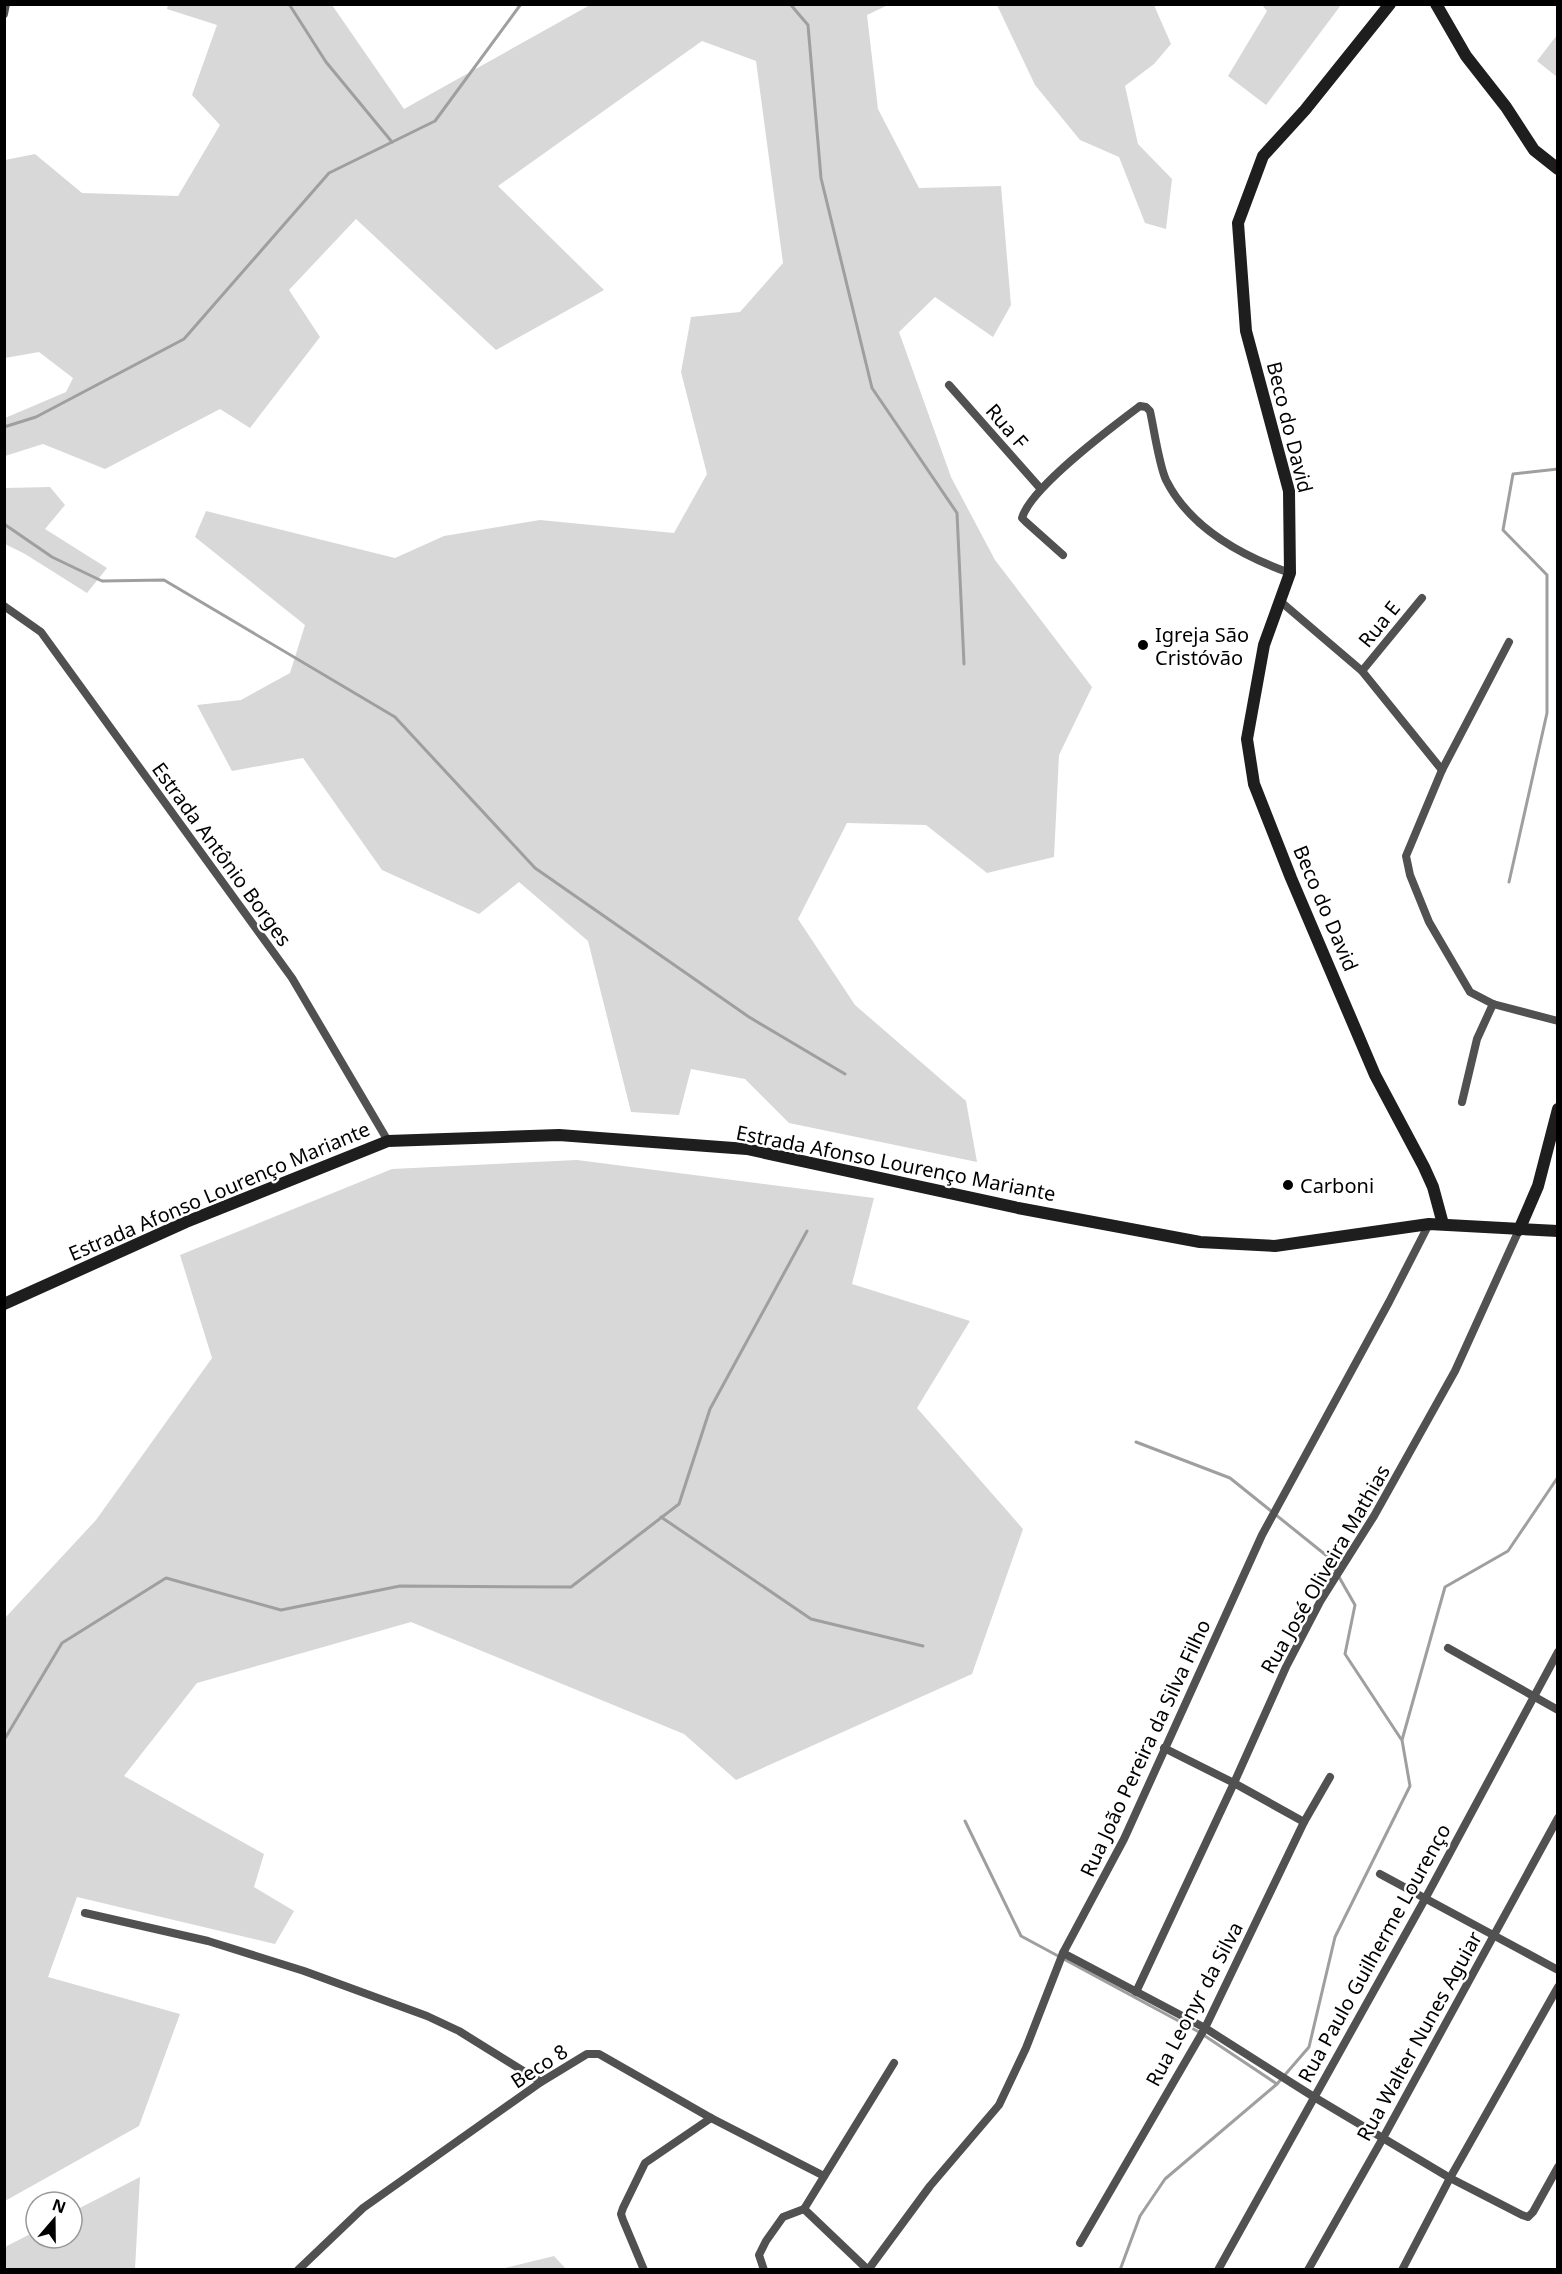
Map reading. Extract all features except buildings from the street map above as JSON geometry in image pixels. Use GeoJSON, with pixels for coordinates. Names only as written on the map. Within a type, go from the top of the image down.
{"type":"FeatureCollection","features":[{"type":"Feature","properties":{"kind":"main road","name":"Beco do David"},"geometry":{"type":"LineString","coordinates":[[1390,4],[1305,110],[1263,156],[1238,223],[1246,331],[1289,491],[1290,573],[1264,645],[1247,739],[1254,784],[1291,878],[1375,1075],[1433,1187],[1443,1224]]}},
{"type":"Feature","properties":{"kind":"main road"},"geometry":{"type":"LineString","coordinates":[[1436,4],[1466,56],[1506,107],[1534,150],[1557,169]]}},
{"type":"Feature","properties":{"kind":"main road"},"geometry":{"type":"LineString","coordinates":[[1519,1230],[1538,1186],[1557,1109]]}},
{"type":"Feature","properties":{"kind":"main road","name":"Estrada Afonso Lourenço Mariante"},"geometry":{"type":"LineString","coordinates":[[4,1304],[186,1222],[388,1141],[559,1135],[747,1149],[1018,1208],[1200,1242],[1275,1246],[1429,1224],[1557,1231]]}},
{"type":"Feature","properties":{"kind":"street"},"geometry":{"type":"LineString","coordinates":[[4,14],[6,4]]}},
{"type":"Feature","properties":{"kind":"street","name":"Rua F"},"geometry":{"type":"LineString","coordinates":[[949,385],[1040,488]]}},
{"type":"Feature","properties":{"kind":"street"},"geometry":{"type":"LineString","coordinates":[[1063,555],[1022,518],[1040,488],[1140,406],[1150,411],[1166,479],[1186,508],[1221,541],[1264,564],[1290,573]]}},
{"type":"Feature","properties":{"kind":"street","name":"Rua E"},"geometry":{"type":"LineString","coordinates":[[1362,671],[1422,598]]}},
{"type":"Feature","properties":{"kind":"street"},"geometry":{"type":"LineString","coordinates":[[1280,601],[1362,671],[1442,770]]}},
{"type":"Feature","properties":{"kind":"street","name":"Estrada Antônio Borges"},"geometry":{"type":"LineString","coordinates":[[4,606],[41,632],[292,978],[388,1141]]}},
{"type":"Feature","properties":{"kind":"street"},"geometry":{"type":"LineString","coordinates":[[1509,642],[1442,770],[1406,856],[1410,875],[1429,922],[1470,992],[1493,1004],[1557,1022]]}},
{"type":"Feature","properties":{"kind":"street"},"geometry":{"type":"LineString","coordinates":[[1462,1102],[1477,1039],[1493,1004]]}},
{"type":"Feature","properties":{"kind":"street","name":"Rua João Pereira da Silva Filho"},"geometry":{"type":"LineString","coordinates":[[868,2270],[930,2186],[999,2104],[1026,2048],[1063,1953],[1124,1839],[1262,1535],[1429,1224]]}},
{"type":"Feature","properties":{"kind":"street","name":"Rua José Oliveira Mathias"},"geometry":{"type":"LineString","coordinates":[[1136,1992],[1296,1647],[1337,1574],[1374,1516],[1455,1371],[1519,1230]]}},
{"type":"Feature","properties":{"kind":"street"},"geometry":{"type":"LineString","coordinates":[[1448,1648],[1557,1710]]}},
{"type":"Feature","properties":{"kind":"street","name":"Rua Paulo Guilherme Lourenço"},"geometry":{"type":"LineString","coordinates":[[1218,2270],[1425,1899],[1557,1652]]}},
{"type":"Feature","properties":{"kind":"street"},"geometry":{"type":"LineString","coordinates":[[1164,1748],[1304,1822]]}},
{"type":"Feature","properties":{"kind":"street","name":"Rua Leonyr da Silva"},"geometry":{"type":"LineString","coordinates":[[1080,2243],[1205,2028],[1304,1822],[1330,1777]]}},
{"type":"Feature","properties":{"kind":"street","name":"Rua Walter Nunes Aguiar"},"geometry":{"type":"LineString","coordinates":[[1308,2270],[1383,2138],[1557,1818]]}},
{"type":"Feature","properties":{"kind":"street"},"geometry":{"type":"LineString","coordinates":[[1380,1874],[1557,1970]]}},
{"type":"Feature","properties":{"kind":"street"},"geometry":{"type":"LineString","coordinates":[[85,1913],[208,1941],[304,1971],[427,2016],[459,2031],[541,2082]]}},
{"type":"Feature","properties":{"kind":"street"},"geometry":{"type":"LineString","coordinates":[[1063,1953],[1205,2028],[1314,2097],[1450,2178],[1522,2215],[1528,2217],[1533,2212],[1557,2167]]}},
{"type":"Feature","properties":{"kind":"street"},"geometry":{"type":"LineString","coordinates":[[1402,2270],[1450,2178],[1557,1988]]}},
{"type":"Feature","properties":{"kind":"street","name":"Beco 8"},"geometry":{"type":"LineString","coordinates":[[298,2270],[363,2208],[541,2082],[587,2054],[599,2054],[711,2118],[824,2176]]}},
{"type":"Feature","properties":{"kind":"street"},"geometry":{"type":"LineString","coordinates":[[764,2270],[759,2255],[766,2241],[783,2217],[804,2209],[894,2063]]}},
{"type":"Feature","properties":{"kind":"street"},"geometry":{"type":"LineString","coordinates":[[644,2270],[623,2220],[621,2214],[623,2208],[645,2163],[711,2118]]}},
{"type":"Feature","properties":{"kind":"street"},"geometry":{"type":"LineString","coordinates":[[804,2209],[868,2270]]}},
{"type":"Feature","properties":{"kind":"shaded area"},"geometry":{"type":"Polygon","coordinates":[[[168,5],[332,5],[404,109],[590,5],[888,5],[867,15],[878,109],[919,188],[1001,186],[1011,305],[993,337],[935,297],[899,332],[951,477],[995,560],[1092,687],[1059,755],[1054,857],[987,873],[926,825],[847,823],[798,919],[855,1005],[966,1101],[977,1162],[789,1123],[745,1079],[691,1069],[679,1115],[631,1112],[588,941],[519,882],[479,914],[382,870],[303,758],[232,771],[197,705],[241,700],[290,673],[305,625],[195,537],[206,511],[395,558],[444,536],[540,520],[674,533],[707,474],[681,372],[691,317],[740,312],[783,263],[756,61],[702,41],[498,186],[604,290],[496,350],[356,219],[289,290],[320,337],[250,428],[220,409],[105,469],[43,444],[5,456],[5,418],[66,392],[73,378],[39,352],[5,358],[5,160],[35,154],[82,193],[178,196],[220,125],[192,95],[217,25],[167,9],[168,5]]]}},
{"type":"Feature","properties":{"kind":"shaded area"},"geometry":{"type":"Polygon","coordinates":[[[997,5],[1154,5],[1171,44],[1154,64],[1125,86],[1138,144],[1172,179],[1166,229],[1145,223],[1119,157],[1080,140],[1035,85],[997,5]]]}},
{"type":"Feature","properties":{"kind":"shaded area"},"geometry":{"type":"Polygon","coordinates":[[[1262,5],[1341,5],[1266,105],[1228,76],[1267,11],[1262,5]]]}},
{"type":"Feature","properties":{"kind":"shaded area"},"geometry":{"type":"Polygon","coordinates":[[[1557,35],[1557,77],[1537,61],[1557,35]]]}},
{"type":"Feature","properties":{"kind":"shaded area"},"geometry":{"type":"Polygon","coordinates":[[[50,487],[65,505],[45,529],[107,568],[87,593],[5,544],[5,488],[50,487]]]}},
{"type":"Feature","properties":{"kind":"shaded area"},"geometry":{"type":"Polygon","coordinates":[[[577,1160],[874,1198],[852,1284],[970,1321],[917,1408],[1023,1529],[972,1674],[736,1780],[684,1734],[411,1622],[197,1683],[124,1776],[264,1854],[254,1887],[294,1911],[275,1944],[77,1897],[48,1977],[180,2014],[139,2126],[5,2201],[5,1618],[96,1520],[212,1358],[180,1255],[392,1169],[577,1160]]]}},
{"type":"Feature","properties":{"kind":"shaded area"},"geometry":{"type":"Polygon","coordinates":[[[140,2177],[135,2269],[5,2269],[5,2247],[24,2237],[24,2250],[84,2250],[84,2206],[140,2177]]]}},
{"type":"Feature","properties":{"kind":"shaded area"},"geometry":{"type":"Polygon","coordinates":[[[554,2256],[566,2269],[501,2269],[554,2256]]]}},
{"type":"Feature","properties":{"kind":"waterway"},"geometry":{"type":"LineString","coordinates":[[289,4],[326,62],[392,142]]}},
{"type":"Feature","properties":{"kind":"waterway"},"geometry":{"type":"LineString","coordinates":[[4,427],[36,417],[184,339],[329,173],[435,121],[521,4]]}},
{"type":"Feature","properties":{"kind":"waterway"},"geometry":{"type":"LineString","coordinates":[[790,4],[808,25],[821,178],[872,388],[957,513],[964,664]]}},
{"type":"Feature","properties":{"kind":"waterway"},"geometry":{"type":"LineString","coordinates":[[1509,882],[1547,713],[1547,575],[1503,530],[1513,474],[1558,469]]}},
{"type":"Feature","properties":{"kind":"waterway"},"geometry":{"type":"LineString","coordinates":[[4,524],[52,557],[102,581],[164,580],[395,717],[535,868],[749,1017],[845,1074]]}},
{"type":"Feature","properties":{"kind":"waterway"},"geometry":{"type":"LineString","coordinates":[[4,1740],[62,1643],[166,1578],[281,1610],[400,1586],[571,1587],[679,1504],[710,1409],[807,1231]]}},
{"type":"Feature","properties":{"kind":"waterway"},"geometry":{"type":"LineString","coordinates":[[1136,1442],[1230,1478],[1327,1556],[1355,1605],[1345,1654],[1401,1739]]}},
{"type":"Feature","properties":{"kind":"waterway"},"geometry":{"type":"LineString","coordinates":[[1120,2270],[1140,2216],[1165,2179],[1277,2084],[1309,2047],[1335,1937],[1410,1786],[1402,1740],[1445,1587],[1508,1551],[1558,1477]]}},
{"type":"Feature","properties":{"kind":"waterway"},"geometry":{"type":"LineString","coordinates":[[661,1517],[811,1619],[923,1646]]}},
{"type":"Feature","properties":{"kind":"waterway"},"geometry":{"type":"LineString","coordinates":[[965,1821],[1021,1936],[1199,2032],[1277,2084]]}},
{"type":"Feature","properties":{"kind":"place","name":"Igreja São Cristóvão"},"geometry":{"type":"Point","coordinates":[1143,645]}},
{"type":"Feature","properties":{"kind":"place","name":"Carboni"},"geometry":{"type":"Point","coordinates":[1288,1185]}}]}
